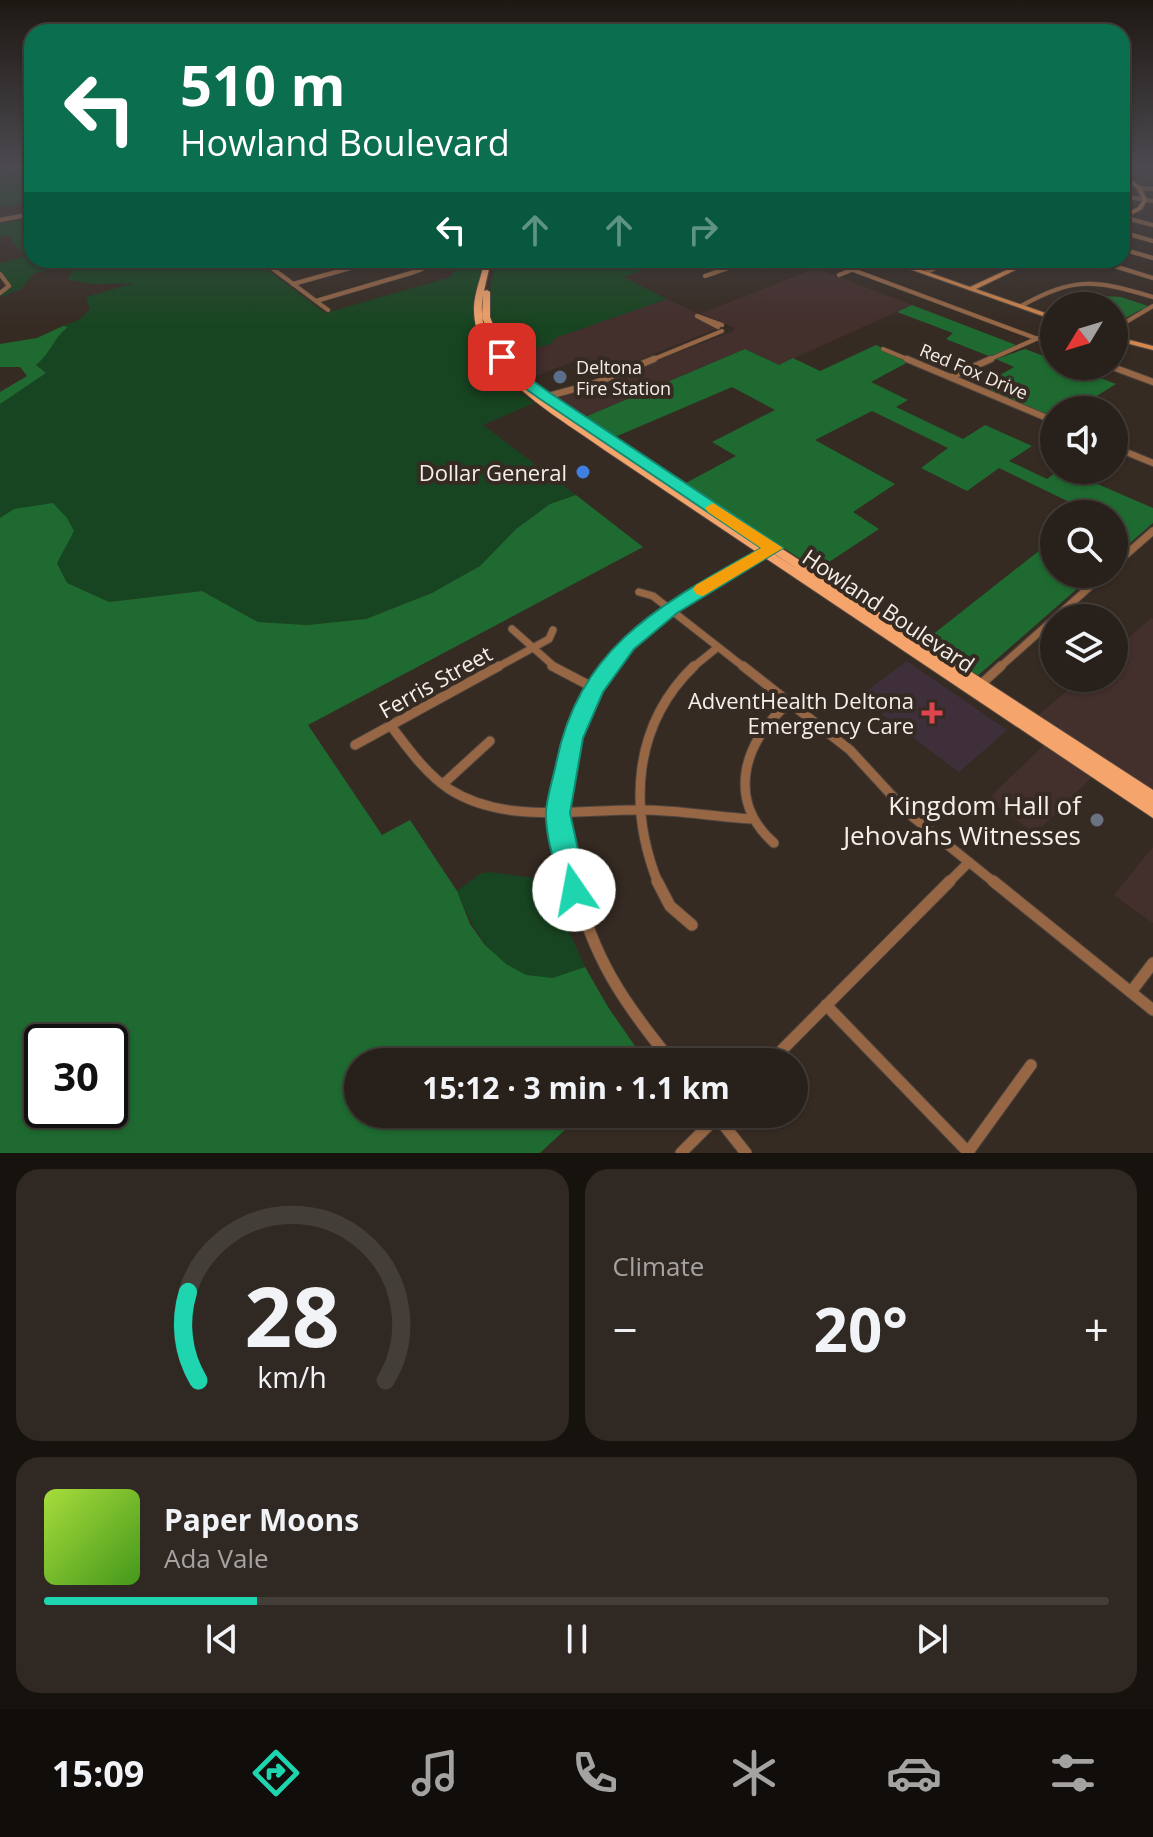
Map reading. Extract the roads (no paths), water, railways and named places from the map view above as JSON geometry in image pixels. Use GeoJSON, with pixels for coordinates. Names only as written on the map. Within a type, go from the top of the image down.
{"type":"FeatureCollection","features":[{"type":"Feature","properties":{"kind":"main road","name":"Howland Boulevard"},"geometry":{"type":"LineString","coordinates":[[490,268],[485,307],[490,333],[502,356],[539,397],[976,688],[1153,812]]}},
{"type":"Feature","properties":{"kind":"main road","name":"Howland Boulevard"},"geometry":{"type":"LineString","coordinates":[[976,688],[1153,798]]}},
{"type":"Feature","properties":{"kind":"street"},"geometry":{"type":"LineString","coordinates":[[1134,220],[1153,225]]}},
{"type":"Feature","properties":{"kind":"street"},"geometry":{"type":"LineString","coordinates":[[1130,234],[1153,241]]}},
{"type":"Feature","properties":{"kind":"street"},"geometry":{"type":"LineString","coordinates":[[1130,251],[1153,258]]}},
{"type":"Feature","properties":{"kind":"street"},"geometry":{"type":"LineString","coordinates":[[272,268],[328,310]]}},
{"type":"Feature","properties":{"kind":"street"},"geometry":{"type":"LineString","coordinates":[[293,284],[350,268]]}},
{"type":"Feature","properties":{"kind":"street"},"geometry":{"type":"LineString","coordinates":[[316,301],[423,268]]}},
{"type":"Feature","properties":{"kind":"street"},"geometry":{"type":"LineString","coordinates":[[705,276],[728,268]]}},
{"type":"Feature","properties":{"kind":"street"},"geometry":{"type":"LineString","coordinates":[[839,275],[858,268]]}},
{"type":"Feature","properties":{"kind":"street"},"geometry":{"type":"LineString","coordinates":[[914,268],[1040,313]]}},
{"type":"Feature","properties":{"kind":"street"},"geometry":{"type":"LineString","coordinates":[[927,272],[936,268]]}},
{"type":"Feature","properties":{"kind":"street"},"geometry":{"type":"LineString","coordinates":[[972,288],[1014,268]]}},
{"type":"Feature","properties":{"kind":"street"},"geometry":{"type":"LineString","coordinates":[[1121,268],[1153,278]]}},
{"type":"Feature","properties":{"kind":"street"},"geometry":{"type":"LineString","coordinates":[[853,270],[1039,339]]}},
{"type":"Feature","properties":{"kind":"street"},"geometry":{"type":"LineString","coordinates":[[0,274],[9,286],[0,293]]}},
{"type":"Feature","properties":{"kind":"street"},"geometry":{"type":"LineString","coordinates":[[1021,306],[1063,285],[1073,284],[1121,287],[1153,297]]}},
{"type":"Feature","properties":{"kind":"street"},"geometry":{"type":"LineString","coordinates":[[1128,321],[1153,306]]}},
{"type":"Feature","properties":{"kind":"street"},"geometry":{"type":"LineString","coordinates":[[539,397],[593,384],[720,328]]}},
{"type":"Feature","properties":{"kind":"street"},"geometry":{"type":"LineString","coordinates":[[953,376],[1039,339]]}},
{"type":"Feature","properties":{"kind":"street"},"geometry":{"type":"LineString","coordinates":[[1128,342],[1153,348]]}},
{"type":"Feature","properties":{"kind":"street","name":"Red Fox Drive"},"geometry":{"type":"LineString","coordinates":[[883,349],[1040,415]]}},
{"type":"Feature","properties":{"kind":"street"},"geometry":{"type":"LineString","coordinates":[[1128,373],[1153,382]]}},
{"type":"Feature","properties":{"kind":"street"},"geometry":{"type":"LineString","coordinates":[[1128,453],[1153,463]]}},
{"type":"Feature","properties":{"kind":"street"},"geometry":{"type":"LineString","coordinates":[[1128,553],[1153,531]]}},
{"type":"Feature","properties":{"kind":"street"},"geometry":{"type":"LineString","coordinates":[[661,1048],[608,976],[574,890],[558,813],[572,738],[594,688],[627,644],[670,608],[770,551]]}},
{"type":"Feature","properties":{"kind":"street"},"geometry":{"type":"LineString","coordinates":[[1071,604],[1088,588]]}},
{"type":"Feature","properties":{"kind":"street"},"geometry":{"type":"LineString","coordinates":[[639,592],[653,596],[670,608],[850,750],[889,795],[1153,1010]]}},
{"type":"Feature","properties":{"kind":"street"},"geometry":{"type":"LineString","coordinates":[[512,629],[556,669],[594,688]]}},
{"type":"Feature","properties":{"kind":"street","name":"Ferris Street"},"geometry":{"type":"LineString","coordinates":[[355,745],[549,639],[553,630]]}},
{"type":"Feature","properties":{"kind":"street"},"geometry":{"type":"LineString","coordinates":[[976,688],[1040,631]]}},
{"type":"Feature","properties":{"kind":"street"},"geometry":{"type":"LineString","coordinates":[[692,925],[668,907],[653,871],[640,810],[642,757],[662,705],[686,671],[718,647]]}},
{"type":"Feature","properties":{"kind":"street"},"geometry":{"type":"LineString","coordinates":[[774,843],[760,833],[752,819],[747,782],[752,746],[761,730],[789,703]]}},
{"type":"Feature","properties":{"kind":"street"},"geometry":{"type":"LineString","coordinates":[[391,726],[426,769],[443,784],[462,798],[488,808],[534,814],[640,810],[752,819]]}},
{"type":"Feature","properties":{"kind":"street"},"geometry":{"type":"LineString","coordinates":[[443,784],[490,741]]}},
{"type":"Feature","properties":{"kind":"street"},"geometry":{"type":"LineString","coordinates":[[784,1048],[969,862]]}},
{"type":"Feature","properties":{"kind":"street"},"geometry":{"type":"LineString","coordinates":[[1131,992],[1153,963]]}},
{"type":"Feature","properties":{"kind":"street"},"geometry":{"type":"LineString","coordinates":[[826,1005],[968,1152],[1031,1065]]}},
{"type":"Feature","properties":{"kind":"street"},"geometry":{"type":"LineString","coordinates":[[681,1153],[705,1128]]}},
{"type":"Feature","properties":{"kind":"street"},"geometry":{"type":"LineString","coordinates":[[727,1128],[746,1153]]}},
{"type":"Feature","properties":{"kind":"place","name":"Deltona Fire Station"},"geometry":{"type":"Point","coordinates":[560,377]}},
{"type":"Feature","properties":{"kind":"place","name":"Dollar General"},"geometry":{"type":"Point","coordinates":[583,472]}},
{"type":"Feature","properties":{"kind":"place","name":"AdventHealth Deltona Emergency Care"},"geometry":{"type":"Point","coordinates":[932,713]}},
{"type":"Feature","properties":{"kind":"place","name":"Kingdom Hall of Jehovahs Witnesses"},"geometry":{"type":"Point","coordinates":[1097,820]}}]}
